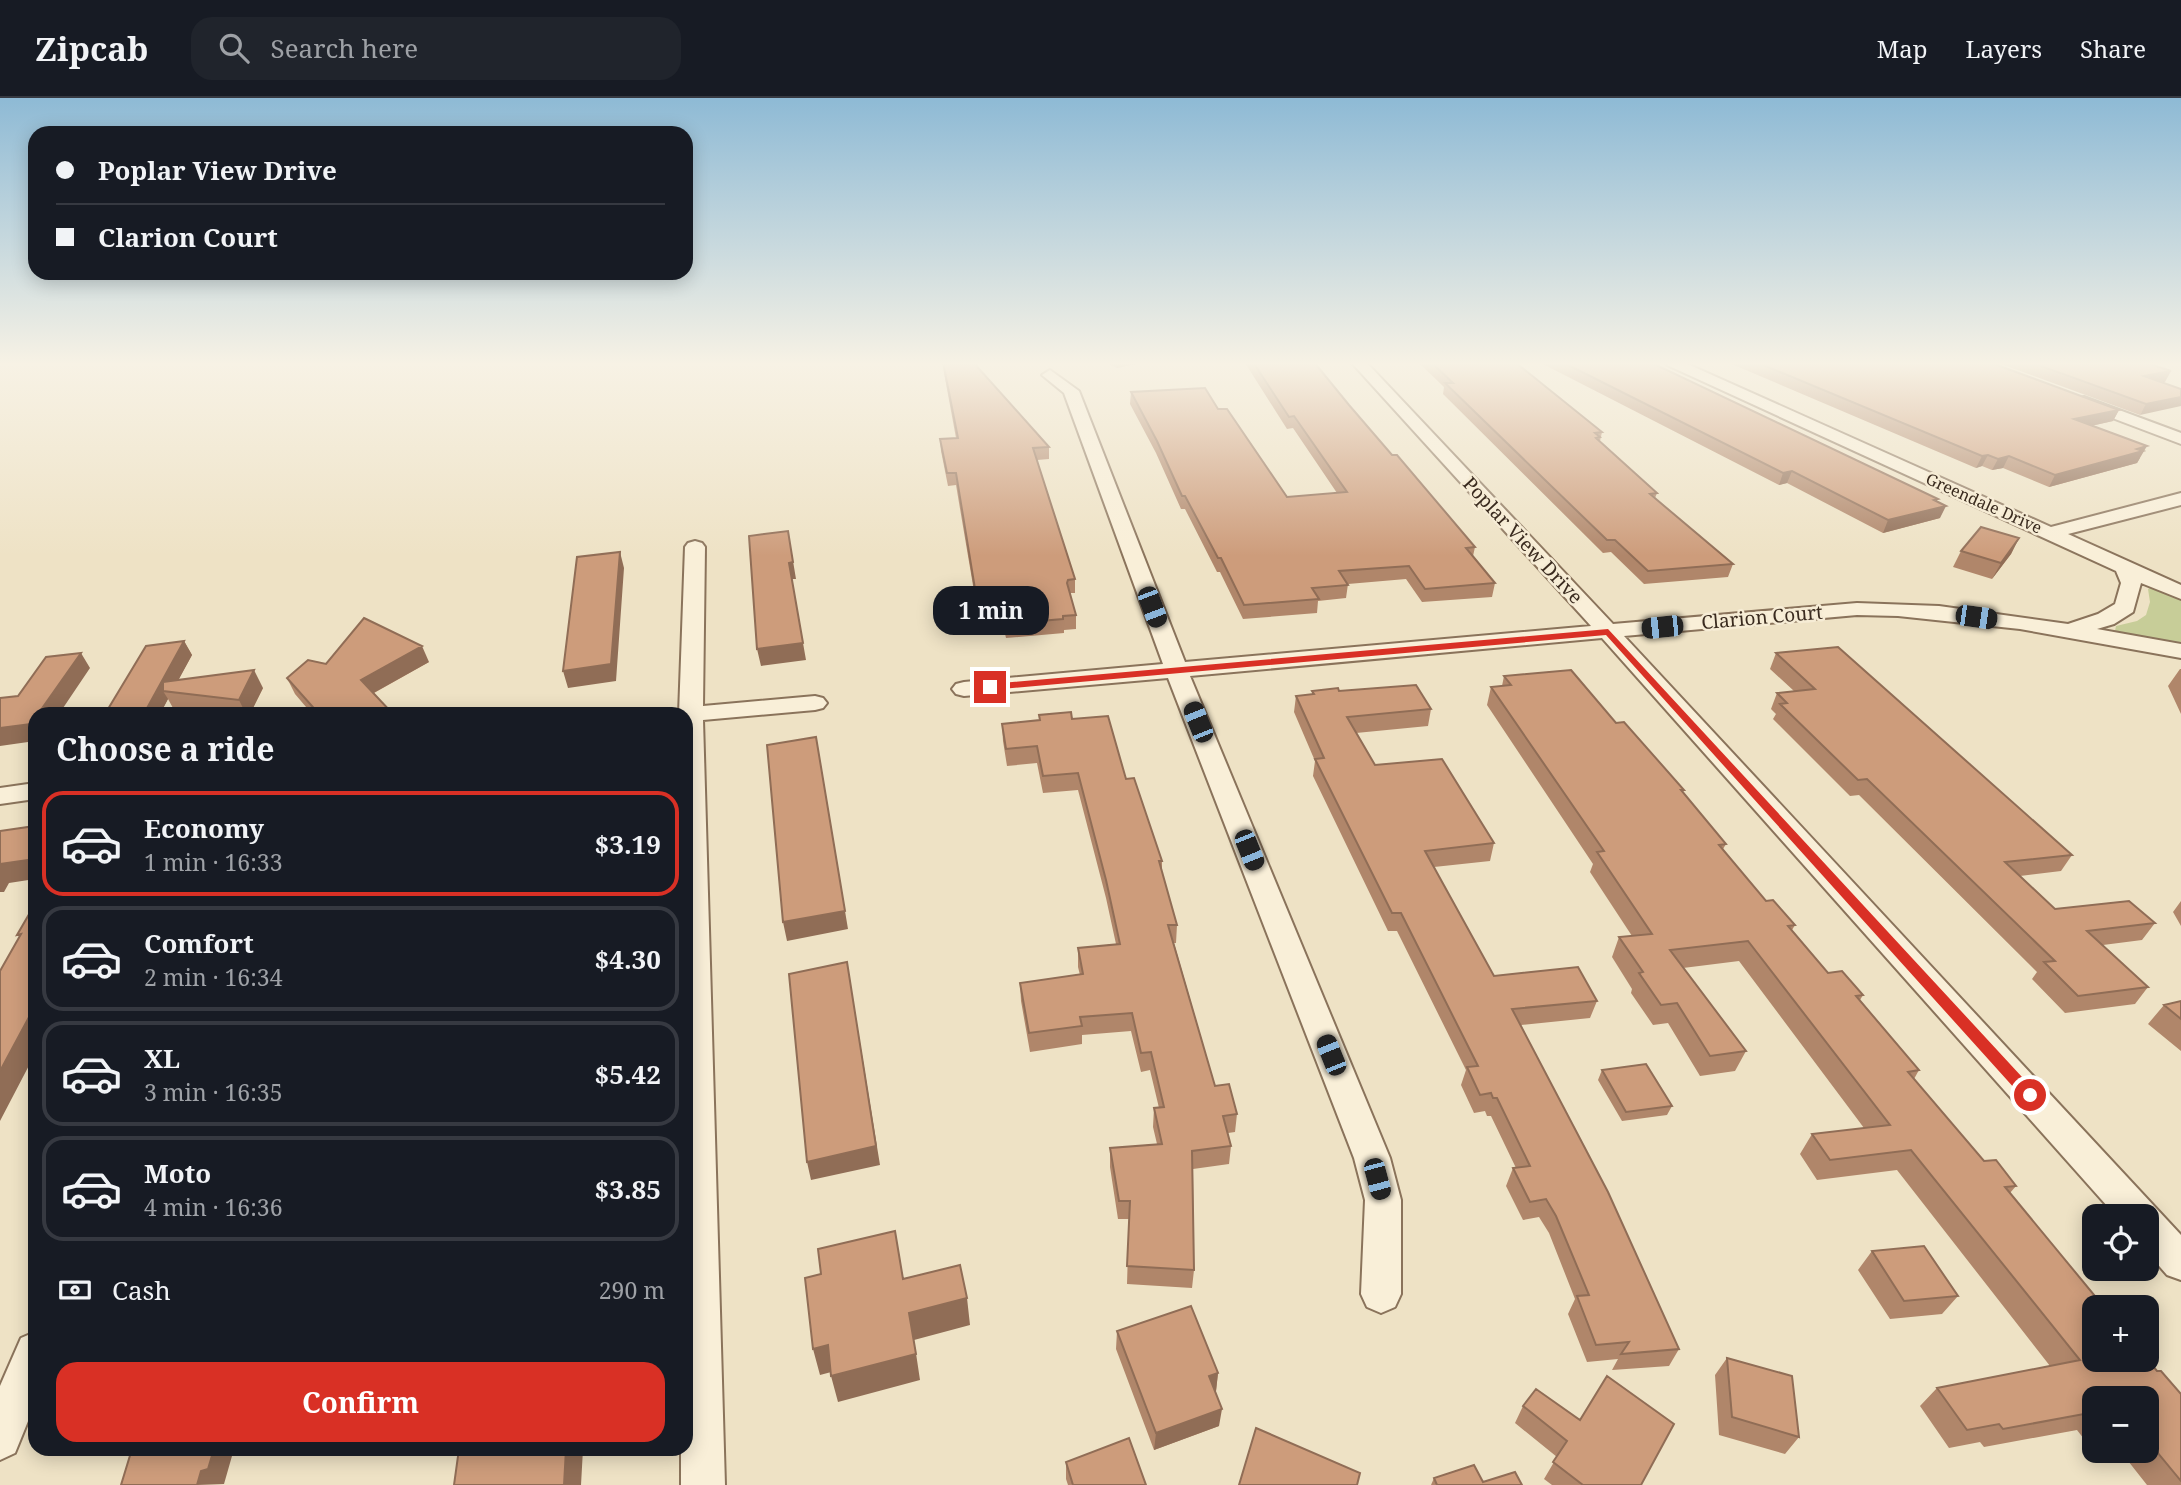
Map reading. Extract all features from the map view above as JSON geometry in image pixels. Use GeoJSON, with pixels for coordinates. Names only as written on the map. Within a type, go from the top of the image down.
{"type":"FeatureCollection","features":[{"type":"Feature","properties":{"kind":"street"},"geometry":{"type":"LineString","coordinates":[[1085,427],[1178,670],[1372,1158],[1383,1200],[1381,1294]]}},
{"type":"Feature","properties":{"kind":"street","name":"Poplar View Drive"},"geometry":{"type":"LineString","coordinates":[[1418,427],[2129,1204]]}},
{"type":"Feature","properties":{"kind":"street","name":"Greendale Drive"},"geometry":{"type":"LineString","coordinates":[[1815,427],[2181,593]]}},
{"type":"Feature","properties":{"kind":"street"},"geometry":{"type":"LineString","coordinates":[[2149,427],[2181,439]]}},
{"type":"Feature","properties":{"kind":"street"},"geometry":{"type":"LineString","coordinates":[[2050,533],[2181,499]]}},
{"type":"Feature","properties":{"kind":"street"},"geometry":{"type":"LineString","coordinates":[[691,707],[695,547]]}},
{"type":"Feature","properties":{"kind":"street"},"geometry":{"type":"LineString","coordinates":[[2068,631],[2106,619],[2125,607],[2131,583],[2125,567]]}},
{"type":"Feature","properties":{"kind":"street","name":"Clarion Court"},"geometry":{"type":"LineString","coordinates":[[964,689],[1857,609],[1926,611],[2068,631],[2181,651]]}},
{"type":"Feature","properties":{"kind":"street"},"geometry":{"type":"LineString","coordinates":[[693,714],[815,703]]}},
{"type":"Feature","properties":{"kind":"street"},"geometry":{"type":"LineString","coordinates":[[0,796],[28,792]]}},
{"type":"Feature","properties":{"kind":"street"},"geometry":{"type":"LineString","coordinates":[[693,842],[703,1485]]}},
{"type":"Feature","properties":{"kind":"street"},"geometry":{"type":"LineString","coordinates":[[2159,1237],[2181,1262]]}},
{"type":"Feature","properties":{"kind":"street"},"geometry":{"type":"LineString","coordinates":[[0,1438],[28,1369]]}},
{"type":"Feature","properties":{"kind":"green space"},"geometry":{"type":"Polygon","coordinates":[[[2152,587],[2181,598],[2181,645],[2115,631],[2116,626],[2137,621],[2146,615],[2150,602],[2148,589],[2152,587]]]}},
{"type":"Feature","properties":{"kind":"building"},"geometry":{"type":"Polygon","coordinates":[[[956,427],[1031,427],[1049,447],[1033,448],[1075,579],[1068,580],[1067,583],[1076,615],[1063,616],[1063,619],[1005,624],[999,594],[976,595],[956,473],[947,473],[940,439],[958,438],[956,427]]]}},
{"type":"Feature","properties":{"kind":"building"},"geometry":{"type":"Polygon","coordinates":[[[1149,427],[1239,427],[1287,497],[1347,492],[1301,427],[1368,427],[1392,455],[1397,455],[1475,547],[1466,548],[1495,583],[1425,589],[1409,566],[1339,571],[1348,585],[1312,588],[1319,599],[1244,605],[1221,558],[1218,558],[1185,496],[1182,496],[1149,427]]]}},
{"type":"Feature","properties":{"kind":"building"},"geometry":{"type":"Polygon","coordinates":[[[1490,427],[1595,427],[1602,432],[1595,433],[1600,437],[1596,438],[1657,493],[1650,494],[1733,564],[1648,571],[1615,540],[1607,540],[1490,427]]]}},
{"type":"Feature","properties":{"kind":"building"},"geometry":{"type":"Polygon","coordinates":[[[1691,427],[1786,427],[1938,499],[1934,500],[1946,506],[1888,520],[1792,471],[1783,473],[1691,427]]]}},
{"type":"Feature","properties":{"kind":"building"},"geometry":{"type":"Polygon","coordinates":[[[1912,427],[2095,427],[2147,446],[2137,449],[2143,451],[2055,475],[2009,456],[1998,459],[1982,456],[1912,427]]]}},
{"type":"Feature","properties":{"kind":"building"},"geometry":{"type":"Polygon","coordinates":[[[1981,527],[2019,538],[2001,563],[1961,551],[1981,527]]]}},
{"type":"Feature","properties":{"kind":"building"},"geometry":{"type":"Polygon","coordinates":[[[788,531],[793,562],[789,563],[803,643],[757,649],[749,536],[788,531]]]}},
{"type":"Feature","properties":{"kind":"building"},"geometry":{"type":"Polygon","coordinates":[[[620,552],[611,664],[563,671],[577,557],[620,552]]]}},
{"type":"Feature","properties":{"kind":"building"},"geometry":{"type":"Polygon","coordinates":[[[364,618],[422,646],[361,680],[386,707],[313,707],[287,678],[308,660],[326,664],[364,618]]]}},
{"type":"Feature","properties":{"kind":"building"},"geometry":{"type":"Polygon","coordinates":[[[184,641],[148,707],[109,707],[146,646],[184,641]]]}},
{"type":"Feature","properties":{"kind":"building"},"geometry":{"type":"Polygon","coordinates":[[[1838,647],[2072,855],[2005,862],[2055,909],[2129,901],[2155,923],[2087,931],[2148,987],[2078,996],[2044,962],[2055,961],[1867,779],[1858,780],[1780,704],[1787,703],[1777,693],[1815,689],[1776,653],[1838,647]]]}},
{"type":"Feature","properties":{"kind":"building"},"geometry":{"type":"Polygon","coordinates":[[[81,653],[43,707],[28,707],[28,724],[0,728],[0,698],[18,696],[46,657],[81,653]]]}},
{"type":"Feature","properties":{"kind":"building"},"geometry":{"type":"Polygon","coordinates":[[[254,670],[239,700],[163,691],[163,682],[254,670]]]}},
{"type":"Feature","properties":{"kind":"building"},"geometry":{"type":"Polygon","coordinates":[[[1571,670],[1616,723],[1624,722],[1684,790],[1681,790],[1726,844],[1719,845],[1766,901],[1773,900],[1795,925],[1788,926],[1828,973],[1842,971],[1863,995],[1856,996],[1919,1070],[1908,1072],[1984,1161],[1996,1160],[2016,1186],[2005,1187],[2094,1295],[2082,1295],[2082,1372],[2161,1371],[2181,1394],[2181,1481],[2159,1454],[2159,1386],[2082,1386],[2082,1414],[2003,1429],[1999,1424],[1967,1430],[1937,1388],[2080,1360],[1911,1150],[1830,1160],[1812,1134],[1890,1125],[1748,941],[1670,950],[1746,1051],[1710,1056],[1677,1003],[1661,1005],[1619,937],[1652,934],[1597,852],[1604,851],[1491,687],[1511,685],[1504,676],[1571,670]]]}},
{"type":"Feature","properties":{"kind":"building"},"geometry":{"type":"Polygon","coordinates":[[[1416,685],[1431,709],[1347,717],[1375,765],[1442,759],[1494,843],[1425,851],[1494,976],[1578,967],[1597,1001],[1512,1009],[1608,1192],[1679,1349],[1621,1354],[1629,1342],[1596,1345],[1577,1296],[1589,1295],[1556,1216],[1546,1199],[1530,1202],[1513,1168],[1530,1166],[1497,1098],[1493,1098],[1491,1093],[1480,1095],[1467,1067],[1478,1066],[1401,913],[1392,913],[1315,759],[1324,758],[1296,696],[1338,688],[1339,691],[1416,685]]]}},
{"type":"Feature","properties":{"kind":"building"},"geometry":{"type":"Polygon","coordinates":[[[1071,712],[1072,719],[1108,716],[1126,779],[1134,778],[1162,861],[1159,861],[1177,925],[1168,925],[1215,1086],[1229,1084],[1237,1114],[1223,1116],[1231,1146],[1192,1151],[1194,1270],[1127,1266],[1130,1201],[1119,1201],[1110,1148],[1162,1144],[1154,1108],[1164,1107],[1151,1052],[1141,1053],[1132,1013],[1080,1017],[1082,1026],[1029,1033],[1020,983],[1083,974],[1078,948],[1120,944],[1078,773],[1043,776],[1037,746],[1006,749],[1002,724],[1040,720],[1039,715],[1071,712]]]}},
{"type":"Feature","properties":{"kind":"building"},"geometry":{"type":"Polygon","coordinates":[[[816,737],[845,911],[783,922],[767,745],[816,737]]]}},
{"type":"Feature","properties":{"kind":"building"},"geometry":{"type":"Polygon","coordinates":[[[28,827],[28,860],[0,864],[0,831],[28,827]]]}},
{"type":"Feature","properties":{"kind":"building"},"geometry":{"type":"Polygon","coordinates":[[[28,916],[28,1019],[0,1071],[0,971],[21,934],[17,935],[28,916]]]}},
{"type":"Feature","properties":{"kind":"building"},"geometry":{"type":"Polygon","coordinates":[[[847,962],[876,1146],[807,1162],[789,974],[847,962]]]}},
{"type":"Feature","properties":{"kind":"building"},"geometry":{"type":"Polygon","coordinates":[[[2181,1001],[2181,1019],[2164,1005],[2181,1001]]]}},
{"type":"Feature","properties":{"kind":"building"},"geometry":{"type":"Polygon","coordinates":[[[1646,1064],[1672,1106],[1626,1112],[1602,1070],[1646,1064]]]}},
{"type":"Feature","properties":{"kind":"building"},"geometry":{"type":"Polygon","coordinates":[[[895,1231],[903,1279],[960,1265],[967,1298],[909,1313],[916,1354],[831,1376],[828,1345],[813,1349],[805,1278],[821,1274],[818,1249],[895,1231]]]}},
{"type":"Feature","properties":{"kind":"building"},"geometry":{"type":"Polygon","coordinates":[[[1924,1246],[1958,1296],[1904,1301],[1872,1251],[1924,1246]]]}},
{"type":"Feature","properties":{"kind":"building"},"geometry":{"type":"Polygon","coordinates":[[[1191,1306],[1218,1373],[1209,1376],[1222,1409],[1156,1433],[1117,1331],[1191,1306]]]}},
{"type":"Feature","properties":{"kind":"building"},"geometry":{"type":"Polygon","coordinates":[[[1727,1358],[1792,1376],[1799,1437],[1732,1417],[1727,1358]]]}},
{"type":"Feature","properties":{"kind":"building"},"geometry":{"type":"Polygon","coordinates":[[[1607,1376],[1674,1424],[1641,1485],[1583,1485],[1553,1462],[1567,1441],[1523,1406],[1536,1389],[1580,1420],[1607,1376]]]}},
{"type":"Feature","properties":{"kind":"building"},"geometry":{"type":"Polygon","coordinates":[[[1256,1428],[1360,1473],[1357,1485],[1239,1485],[1256,1428]]]}},
{"type":"Feature","properties":{"kind":"building"},"geometry":{"type":"Polygon","coordinates":[[[1129,1438],[1146,1485],[1073,1485],[1066,1462],[1129,1438]]]}},
{"type":"Feature","properties":{"kind":"building"},"geometry":{"type":"Polygon","coordinates":[[[130,1456],[212,1456],[208,1469],[201,1471],[197,1485],[121,1485],[130,1456]]]}},
{"type":"Feature","properties":{"kind":"building"},"geometry":{"type":"Polygon","coordinates":[[[458,1456],[566,1456],[564,1485],[454,1485],[458,1456]]]}},
{"type":"Feature","properties":{"kind":"building"},"geometry":{"type":"Polygon","coordinates":[[[1474,1465],[1483,1482],[1515,1472],[1522,1485],[1437,1485],[1434,1478],[1474,1465]]]}},
{"type":"Feature","properties":{"kind":"route"},"geometry":{"type":"LineString","coordinates":[[990,687],[1608,632],[2030,1095]]}}]}
